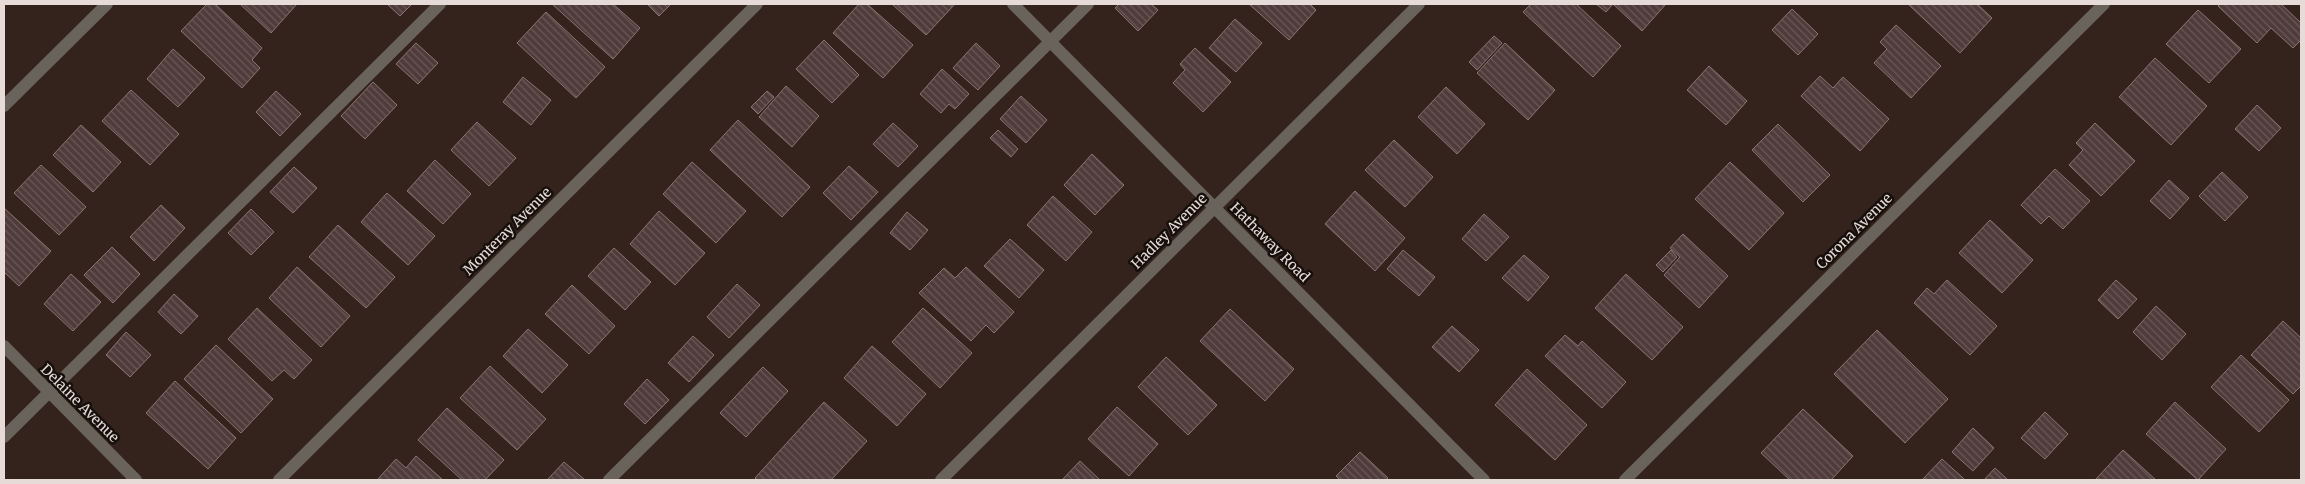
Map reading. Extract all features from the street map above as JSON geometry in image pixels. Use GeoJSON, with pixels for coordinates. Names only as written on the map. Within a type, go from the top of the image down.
{"type":"FeatureCollection","features":[{"type":"Feature","properties":{"kind":"street"},"geometry":{"type":"LineString","coordinates":[[4,106],[107,4]]}},
{"type":"Feature","properties":{"kind":"street"},"geometry":{"type":"LineString","coordinates":[[4,437],[440,4]]}},
{"type":"Feature","properties":{"kind":"street","name":"Monteray Avenue"},"geometry":{"type":"LineString","coordinates":[[279,480],[757,4]]}},
{"type":"Feature","properties":{"kind":"street","name":"Hathaway Road"},"geometry":{"type":"LineString","coordinates":[[1013,4],[1484,480]]}},
{"type":"Feature","properties":{"kind":"street"},"geometry":{"type":"LineString","coordinates":[[609,480],[1088,4]]}},
{"type":"Feature","properties":{"kind":"street","name":"Hadley Avenue"},"geometry":{"type":"LineString","coordinates":[[941,480],[1419,4]]}},
{"type":"Feature","properties":{"kind":"street","name":"Corona Avenue"},"geometry":{"type":"LineString","coordinates":[[1625,480],[2104,4]]}},
{"type":"Feature","properties":{"kind":"street","name":"Delaine Avenue"},"geometry":{"type":"LineString","coordinates":[[4,346],[136,480]]}},
{"type":"Feature","properties":{"kind":"building"},"geometry":{"type":"Polygon","coordinates":[[[207,4],[215,4],[262,48],[252,60],[260,68],[242,88],[181,31],[207,4]]]}},
{"type":"Feature","properties":{"kind":"building"},"geometry":{"type":"Polygon","coordinates":[[[240,4],[297,4],[271,33],[240,4]]]}},
{"type":"Feature","properties":{"kind":"building"},"geometry":{"type":"Polygon","coordinates":[[[387,4],[412,4],[400,16],[387,4]]]}},
{"type":"Feature","properties":{"kind":"building"},"geometry":{"type":"Polygon","coordinates":[[[552,4],[613,4],[640,28],[613,59],[552,4]]]}},
{"type":"Feature","properties":{"kind":"building"},"geometry":{"type":"Polygon","coordinates":[[[647,4],[671,4],[659,16],[647,4]]]}},
{"type":"Feature","properties":{"kind":"building"},"geometry":{"type":"Polygon","coordinates":[[[859,4],[867,4],[913,45],[883,78],[833,33],[859,4]]]}},
{"type":"Feature","properties":{"kind":"building"},"geometry":{"type":"Polygon","coordinates":[[[892,4],[955,4],[926,35],[892,4]]]}},
{"type":"Feature","properties":{"kind":"building"},"geometry":{"type":"Polygon","coordinates":[[[1119,4],[1151,4],[1158,10],[1138,31],[1115,8],[1119,4]]]}},
{"type":"Feature","properties":{"kind":"building"},"geometry":{"type":"Polygon","coordinates":[[[1249,4],[1310,4],[1316,10],[1289,40],[1249,4]]]}},
{"type":"Feature","properties":{"kind":"building"},"geometry":{"type":"Polygon","coordinates":[[[1531,4],[1576,4],[1621,46],[1593,77],[1523,12],[1531,4]]]}},
{"type":"Feature","properties":{"kind":"building"},"geometry":{"type":"Polygon","coordinates":[[[1596,4],[1613,4],[1606,12],[1596,4]]]}},
{"type":"Feature","properties":{"kind":"building"},"geometry":{"type":"Polygon","coordinates":[[[1613,4],[1666,4],[1642,31],[1613,4]]]}},
{"type":"Feature","properties":{"kind":"building"},"geometry":{"type":"Polygon","coordinates":[[[1908,4],[1977,4],[1992,18],[1960,53],[1908,4]]]}},
{"type":"Feature","properties":{"kind":"building"},"geometry":{"type":"Polygon","coordinates":[[[2220,4],[2281,4],[2301,23],[2301,40],[2293,48],[2271,28],[2257,43],[2218,6],[2220,4]]]}},
{"type":"Feature","properties":{"kind":"building"},"geometry":{"type":"Polygon","coordinates":[[[1792,9],[1818,34],[1798,55],[1772,30],[1792,9]]]}},
{"type":"Feature","properties":{"kind":"building"},"geometry":{"type":"Polygon","coordinates":[[[2198,10],[2241,49],[2209,83],[2166,44],[2198,10]]]}},
{"type":"Feature","properties":{"kind":"building"},"geometry":{"type":"Polygon","coordinates":[[[546,12],[605,67],[576,98],[517,43],[546,12]]]}},
{"type":"Feature","properties":{"kind":"building"},"geometry":{"type":"Polygon","coordinates":[[[1235,19],[1262,43],[1236,72],[1209,48],[1235,19]]]}},
{"type":"Feature","properties":{"kind":"building"},"geometry":{"type":"Polygon","coordinates":[[[1896,25],[1941,66],[1911,98],[1874,63],[1887,49],[1880,42],[1896,25]]]}},
{"type":"Feature","properties":{"kind":"building"},"geometry":{"type":"Polygon","coordinates":[[[1494,36],[1502,43],[1477,70],[1469,62],[1494,36]]]}},
{"type":"Feature","properties":{"kind":"building"},"geometry":{"type":"Polygon","coordinates":[[[824,40],[859,75],[832,103],[796,69],[824,40]]]}},
{"type":"Feature","properties":{"kind":"building"},"geometry":{"type":"Polygon","coordinates":[[[416,43],[438,63],[418,84],[396,64],[416,43]]]}},
{"type":"Feature","properties":{"kind":"building"},"geometry":{"type":"Polygon","coordinates":[[[976,43],[1000,66],[978,90],[953,68],[976,43]]]}},
{"type":"Feature","properties":{"kind":"building"},"geometry":{"type":"Polygon","coordinates":[[[1505,43],[1555,90],[1528,120],[1477,73],[1505,43]]]}},
{"type":"Feature","properties":{"kind":"building"},"geometry":{"type":"Polygon","coordinates":[[[1195,48],[1231,82],[1203,112],[1173,83],[1185,70],[1180,64],[1195,48]]]}},
{"type":"Feature","properties":{"kind":"building"},"geometry":{"type":"Polygon","coordinates":[[[173,49],[205,78],[178,107],[147,79],[173,49]]]}},
{"type":"Feature","properties":{"kind":"building"},"geometry":{"type":"Polygon","coordinates":[[[2155,58],[2207,106],[2171,145],[2119,97],[2155,58]]]}},
{"type":"Feature","properties":{"kind":"building"},"geometry":{"type":"Polygon","coordinates":[[[1709,66],[1747,101],[1726,125],[1687,90],[1709,66]]]}},
{"type":"Feature","properties":{"kind":"building"},"geometry":{"type":"Polygon","coordinates":[[[942,69],[969,94],[955,109],[949,104],[941,113],[920,94],[942,69]]]}},
{"type":"Feature","properties":{"kind":"building"},"geometry":{"type":"Polygon","coordinates":[[[1820,76],[1833,88],[1843,77],[1889,119],[1860,151],[1801,96],[1820,76]]]}},
{"type":"Feature","properties":{"kind":"building"},"geometry":{"type":"Polygon","coordinates":[[[523,77],[551,100],[531,125],[503,102],[523,77]]]}},
{"type":"Feature","properties":{"kind":"building"},"geometry":{"type":"Polygon","coordinates":[[[373,82],[397,105],[365,139],[341,116],[373,82]]]}},
{"type":"Feature","properties":{"kind":"building"},"geometry":{"type":"Polygon","coordinates":[[[786,86],[819,116],[792,147],[759,117],[786,86]]]}},
{"type":"Feature","properties":{"kind":"building"},"geometry":{"type":"Polygon","coordinates":[[[1446,87],[1485,124],[1457,154],[1418,117],[1446,87]]]}},
{"type":"Feature","properties":{"kind":"building"},"geometry":{"type":"Polygon","coordinates":[[[131,90],[179,134],[150,165],[102,121],[131,90]]]}},
{"type":"Feature","properties":{"kind":"building"},"geometry":{"type":"Polygon","coordinates":[[[276,91],[301,114],[280,136],[256,112],[276,91]]]}},
{"type":"Feature","properties":{"kind":"building"},"geometry":{"type":"Polygon","coordinates":[[[767,91],[774,97],[758,114],[751,107],[767,91]]]}},
{"type":"Feature","properties":{"kind":"building"},"geometry":{"type":"Polygon","coordinates":[[[1021,96],[1047,120],[1026,143],[1000,119],[1021,96]]]}},
{"type":"Feature","properties":{"kind":"building"},"geometry":{"type":"Polygon","coordinates":[[[2257,105],[2281,128],[2259,151],[2235,129],[2257,105]]]}},
{"type":"Feature","properties":{"kind":"building"},"geometry":{"type":"Polygon","coordinates":[[[738,120],[810,187],[782,217],[710,150],[738,120]]]}},
{"type":"Feature","properties":{"kind":"building"},"geometry":{"type":"Polygon","coordinates":[[[477,122],[516,158],[489,186],[451,150],[477,122]]]}},
{"type":"Feature","properties":{"kind":"building"},"geometry":{"type":"Polygon","coordinates":[[[893,123],[918,146],[898,167],[873,144],[893,123]]]}},
{"type":"Feature","properties":{"kind":"building"},"geometry":{"type":"Polygon","coordinates":[[[2095,123],[2135,161],[2101,196],[2069,165],[2083,150],[2076,143],[2095,123]]]}},
{"type":"Feature","properties":{"kind":"building"},"geometry":{"type":"Polygon","coordinates":[[[1778,124],[1830,175],[1803,202],[1752,150],[1778,124]]]}},
{"type":"Feature","properties":{"kind":"building"},"geometry":{"type":"Polygon","coordinates":[[[81,125],[121,162],[93,192],[53,155],[81,125]]]}},
{"type":"Feature","properties":{"kind":"building"},"geometry":{"type":"Polygon","coordinates":[[[998,130],[1018,149],[1011,157],[990,138],[998,130]]]}},
{"type":"Feature","properties":{"kind":"building"},"geometry":{"type":"Polygon","coordinates":[[[1394,140],[1433,177],[1405,207],[1365,170],[1394,140]]]}},
{"type":"Feature","properties":{"kind":"building"},"geometry":{"type":"Polygon","coordinates":[[[1092,154],[1124,185],[1095,215],[1064,185],[1092,154]]]}},
{"type":"Feature","properties":{"kind":"building"},"geometry":{"type":"Polygon","coordinates":[[[435,160],[471,194],[443,224],[407,191],[435,160]]]}},
{"type":"Feature","properties":{"kind":"building"},"geometry":{"type":"Polygon","coordinates":[[[692,162],[746,211],[716,243],[663,194],[692,162]]]}},
{"type":"Feature","properties":{"kind":"building"},"geometry":{"type":"Polygon","coordinates":[[[1730,162],[1784,213],[1749,250],[1695,199],[1730,162]]]}},
{"type":"Feature","properties":{"kind":"building"},"geometry":{"type":"Polygon","coordinates":[[[41,165],[86,207],[59,235],[14,193],[41,165]]]}},
{"type":"Feature","properties":{"kind":"building"},"geometry":{"type":"Polygon","coordinates":[[[849,166],[878,192],[851,220],[823,193],[849,166]]]}},
{"type":"Feature","properties":{"kind":"building"},"geometry":{"type":"Polygon","coordinates":[[[294,167],[317,188],[293,213],[270,192],[294,167]]]}},
{"type":"Feature","properties":{"kind":"building"},"geometry":{"type":"Polygon","coordinates":[[[2055,169],[2090,201],[2063,229],[2049,216],[2041,224],[2021,205],[2055,169]]]}},
{"type":"Feature","properties":{"kind":"building"},"geometry":{"type":"Polygon","coordinates":[[[2222,172],[2248,197],[2225,221],[2199,196],[2222,172]]]}},
{"type":"Feature","properties":{"kind":"building"},"geometry":{"type":"Polygon","coordinates":[[[2169,180],[2189,198],[2170,219],[2150,201],[2169,180]]]}},
{"type":"Feature","properties":{"kind":"building"},"geometry":{"type":"Polygon","coordinates":[[[1355,191],[1405,238],[1375,271],[1325,224],[1355,191]]]}},
{"type":"Feature","properties":{"kind":"building"},"geometry":{"type":"Polygon","coordinates":[[[387,193],[435,236],[408,265],[361,222],[387,193]]]}},
{"type":"Feature","properties":{"kind":"building"},"geometry":{"type":"Polygon","coordinates":[[[1053,196],[1092,232],[1066,261],[1027,225],[1053,196]]]}},
{"type":"Feature","properties":{"kind":"building"},"geometry":{"type":"Polygon","coordinates":[[[161,205],[185,228],[154,261],[130,237],[161,205]]]}},
{"type":"Feature","properties":{"kind":"building"},"geometry":{"type":"Polygon","coordinates":[[[4,208],[51,251],[19,286],[4,272],[4,208]]]}},
{"type":"Feature","properties":{"kind":"building"},"geometry":{"type":"Polygon","coordinates":[[[251,209],[274,232],[251,255],[228,233],[251,209]]]}},
{"type":"Feature","properties":{"kind":"building"},"geometry":{"type":"Polygon","coordinates":[[[659,211],[705,253],[675,285],[630,244],[659,211]]]}},
{"type":"Feature","properties":{"kind":"building"},"geometry":{"type":"Polygon","coordinates":[[[907,212],[928,230],[910,250],[890,233],[907,212]]]}},
{"type":"Feature","properties":{"kind":"building"},"geometry":{"type":"Polygon","coordinates":[[[1484,214],[1509,237],[1486,261],[1462,239],[1484,214]]]}},
{"type":"Feature","properties":{"kind":"building"},"geometry":{"type":"Polygon","coordinates":[[[1990,220],[2033,260],[2002,293],[1959,253],[1990,220]]]}},
{"type":"Feature","properties":{"kind":"building"},"geometry":{"type":"Polygon","coordinates":[[[338,225],[395,277],[366,308],[309,257],[338,225]]]}},
{"type":"Feature","properties":{"kind":"building"},"geometry":{"type":"Polygon","coordinates":[[[1683,234],[1728,276],[1699,308],[1664,275],[1680,257],[1670,248],[1683,234]]]}},
{"type":"Feature","properties":{"kind":"building"},"geometry":{"type":"Polygon","coordinates":[[[1010,239],[1044,270],[1019,298],[984,266],[1010,239]]]}},
{"type":"Feature","properties":{"kind":"building"},"geometry":{"type":"Polygon","coordinates":[[[112,247],[140,274],[113,303],[84,275],[112,247]]]}},
{"type":"Feature","properties":{"kind":"building"},"geometry":{"type":"Polygon","coordinates":[[[614,248],[651,282],[625,310],[588,276],[614,248]]]}},
{"type":"Feature","properties":{"kind":"building"},"geometry":{"type":"Polygon","coordinates":[[[1403,250],[1435,277],[1419,296],[1387,269],[1403,250]]]}},
{"type":"Feature","properties":{"kind":"building"},"geometry":{"type":"Polygon","coordinates":[[[1671,250],[1677,257],[1663,272],[1656,265],[1671,250]]]}},
{"type":"Feature","properties":{"kind":"building"},"geometry":{"type":"Polygon","coordinates":[[[1524,255],[1549,277],[1528,301],[1502,278],[1524,255]]]}},
{"type":"Feature","properties":{"kind":"building"},"geometry":{"type":"Polygon","coordinates":[[[297,267],[350,316],[321,347],[269,298],[297,267]]]}},
{"type":"Feature","properties":{"kind":"building"},"geometry":{"type":"Polygon","coordinates":[[[966,267],[1014,312],[994,333],[986,325],[971,341],[919,293],[944,268],[955,278],[966,267]]]}},
{"type":"Feature","properties":{"kind":"building"},"geometry":{"type":"Polygon","coordinates":[[[71,274],[101,302],[73,331],[44,304],[71,274]]]}},
{"type":"Feature","properties":{"kind":"building"},"geometry":{"type":"Polygon","coordinates":[[[1626,274],[1683,327],[1652,360],[1595,308],[1626,274]]]}},
{"type":"Feature","properties":{"kind":"building"},"geometry":{"type":"Polygon","coordinates":[[[1947,280],[1997,326],[1970,355],[1914,303],[1927,288],[1934,294],[1947,280]]]}},
{"type":"Feature","properties":{"kind":"building"},"geometry":{"type":"Polygon","coordinates":[[[2116,280],[2137,299],[2118,319],[2098,300],[2116,280]]]}},
{"type":"Feature","properties":{"kind":"building"},"geometry":{"type":"Polygon","coordinates":[[[737,284],[760,305],[729,338],[707,317],[737,284]]]}},
{"type":"Feature","properties":{"kind":"building"},"geometry":{"type":"Polygon","coordinates":[[[572,285],[615,326],[589,354],[545,314],[572,285]]]}},
{"type":"Feature","properties":{"kind":"building"},"geometry":{"type":"Polygon","coordinates":[[[174,294],[198,316],[181,334],[158,312],[174,294]]]}},
{"type":"Feature","properties":{"kind":"building"},"geometry":{"type":"Polygon","coordinates":[[[2156,306],[2186,334],[2162,360],[2133,332],[2156,306]]]}},
{"type":"Feature","properties":{"kind":"building"},"geometry":{"type":"Polygon","coordinates":[[[257,308],[312,360],[294,379],[284,370],[272,381],[228,339],[257,308]]]}},
{"type":"Feature","properties":{"kind":"building"},"geometry":{"type":"Polygon","coordinates":[[[923,308],[972,353],[940,388],[892,342],[923,308]]]}},
{"type":"Feature","properties":{"kind":"building"},"geometry":{"type":"Polygon","coordinates":[[[1230,309],[1294,369],[1265,401],[1200,341],[1230,309]]]}},
{"type":"Feature","properties":{"kind":"building"},"geometry":{"type":"Polygon","coordinates":[[[2283,321],[2301,338],[2301,386],[2293,394],[2251,355],[2283,321]]]}},
{"type":"Feature","properties":{"kind":"building"},"geometry":{"type":"Polygon","coordinates":[[[1452,326],[1479,350],[1459,372],[1432,347],[1452,326]]]}},
{"type":"Feature","properties":{"kind":"building"},"geometry":{"type":"Polygon","coordinates":[[[528,329],[568,365],[542,393],[503,356],[528,329]]]}},
{"type":"Feature","properties":{"kind":"building"},"geometry":{"type":"Polygon","coordinates":[[[1877,330],[1948,399],[1905,443],[1834,374],[1877,330]]]}},
{"type":"Feature","properties":{"kind":"building"},"geometry":{"type":"Polygon","coordinates":[[[126,332],[151,355],[130,377],[106,355],[126,332]]]}},
{"type":"Feature","properties":{"kind":"building"},"geometry":{"type":"Polygon","coordinates":[[[1565,335],[1578,346],[1582,341],[1626,382],[1602,408],[1545,356],[1565,335]]]}},
{"type":"Feature","properties":{"kind":"building"},"geometry":{"type":"Polygon","coordinates":[[[693,336],[714,355],[689,382],[668,363],[693,336]]]}},
{"type":"Feature","properties":{"kind":"building"},"geometry":{"type":"Polygon","coordinates":[[[216,345],[273,399],[241,433],[184,379],[216,345]]]}},
{"type":"Feature","properties":{"kind":"building"},"geometry":{"type":"Polygon","coordinates":[[[872,346],[926,394],[897,426],[844,378],[872,346]]]}},
{"type":"Feature","properties":{"kind":"building"},"geometry":{"type":"Polygon","coordinates":[[[2241,355],[2289,400],[2259,432],[2211,387],[2241,355]]]}},
{"type":"Feature","properties":{"kind":"building"},"geometry":{"type":"Polygon","coordinates":[[[1166,357],[1217,405],[1188,435],[1138,387],[1166,357]]]}},
{"type":"Feature","properties":{"kind":"building"},"geometry":{"type":"Polygon","coordinates":[[[490,366],[546,419],[517,450],[460,398],[490,366]]]}},
{"type":"Feature","properties":{"kind":"building"},"geometry":{"type":"Polygon","coordinates":[[[763,367],[788,391],[746,437],[720,413],[763,367]]]}},
{"type":"Feature","properties":{"kind":"building"},"geometry":{"type":"Polygon","coordinates":[[[1527,369],[1587,425],[1555,460],[1495,405],[1527,369]]]}},
{"type":"Feature","properties":{"kind":"building"},"geometry":{"type":"Polygon","coordinates":[[[647,379],[669,400],[645,424],[624,404],[647,379]]]}},
{"type":"Feature","properties":{"kind":"building"},"geometry":{"type":"Polygon","coordinates":[[[175,381],[236,438],[208,469],[146,413],[175,381]]]}},
{"type":"Feature","properties":{"kind":"building"},"geometry":{"type":"Polygon","coordinates":[[[824,402],[867,441],[831,480],[757,480],[755,478],[824,402]]]}},
{"type":"Feature","properties":{"kind":"building"},"geometry":{"type":"Polygon","coordinates":[[[2175,402],[2226,449],[2198,480],[2146,434],[2175,402]]]}},
{"type":"Feature","properties":{"kind":"building"},"geometry":{"type":"Polygon","coordinates":[[[1117,407],[1158,444],[1129,476],[1088,439],[1117,407]]]}},
{"type":"Feature","properties":{"kind":"building"},"geometry":{"type":"Polygon","coordinates":[[[447,408],[504,460],[485,480],[462,480],[418,440],[447,408]]]}},
{"type":"Feature","properties":{"kind":"building"},"geometry":{"type":"Polygon","coordinates":[[[1803,409],[1853,456],[1831,480],[1790,480],[1761,453],[1803,409]]]}},
{"type":"Feature","properties":{"kind":"building"},"geometry":{"type":"Polygon","coordinates":[[[2045,412],[2068,434],[2045,459],[2021,438],[2045,412]]]}},
{"type":"Feature","properties":{"kind":"building"},"geometry":{"type":"Polygon","coordinates":[[[1973,428],[1994,448],[1973,471],[1952,452],[1973,428]]]}},
{"type":"Feature","properties":{"kind":"building"},"geometry":{"type":"Polygon","coordinates":[[[2123,450],[2156,480],[2095,480],[2123,450]]]}},
{"type":"Feature","properties":{"kind":"building"},"geometry":{"type":"Polygon","coordinates":[[[1360,452],[1388,478],[1386,480],[1340,480],[1336,476],[1360,452]]]}},
{"type":"Feature","properties":{"kind":"building"},"geometry":{"type":"Polygon","coordinates":[[[416,456],[443,480],[377,480],[396,459],[406,468],[416,456]]]}},
{"type":"Feature","properties":{"kind":"building"},"geometry":{"type":"Polygon","coordinates":[[[1942,459],[1964,479],[1922,480],[1942,459]]]}},
{"type":"Feature","properties":{"kind":"building"},"geometry":{"type":"Polygon","coordinates":[[[1080,461],[1100,480],[1062,480],[1080,461]]]}},
{"type":"Feature","properties":{"kind":"building"},"geometry":{"type":"Polygon","coordinates":[[[564,462],[585,480],[547,480],[564,462]]]}},
{"type":"Feature","properties":{"kind":"building"},"geometry":{"type":"Polygon","coordinates":[[[1995,468],[2008,480],[1984,480],[1995,468]]]}}]}
